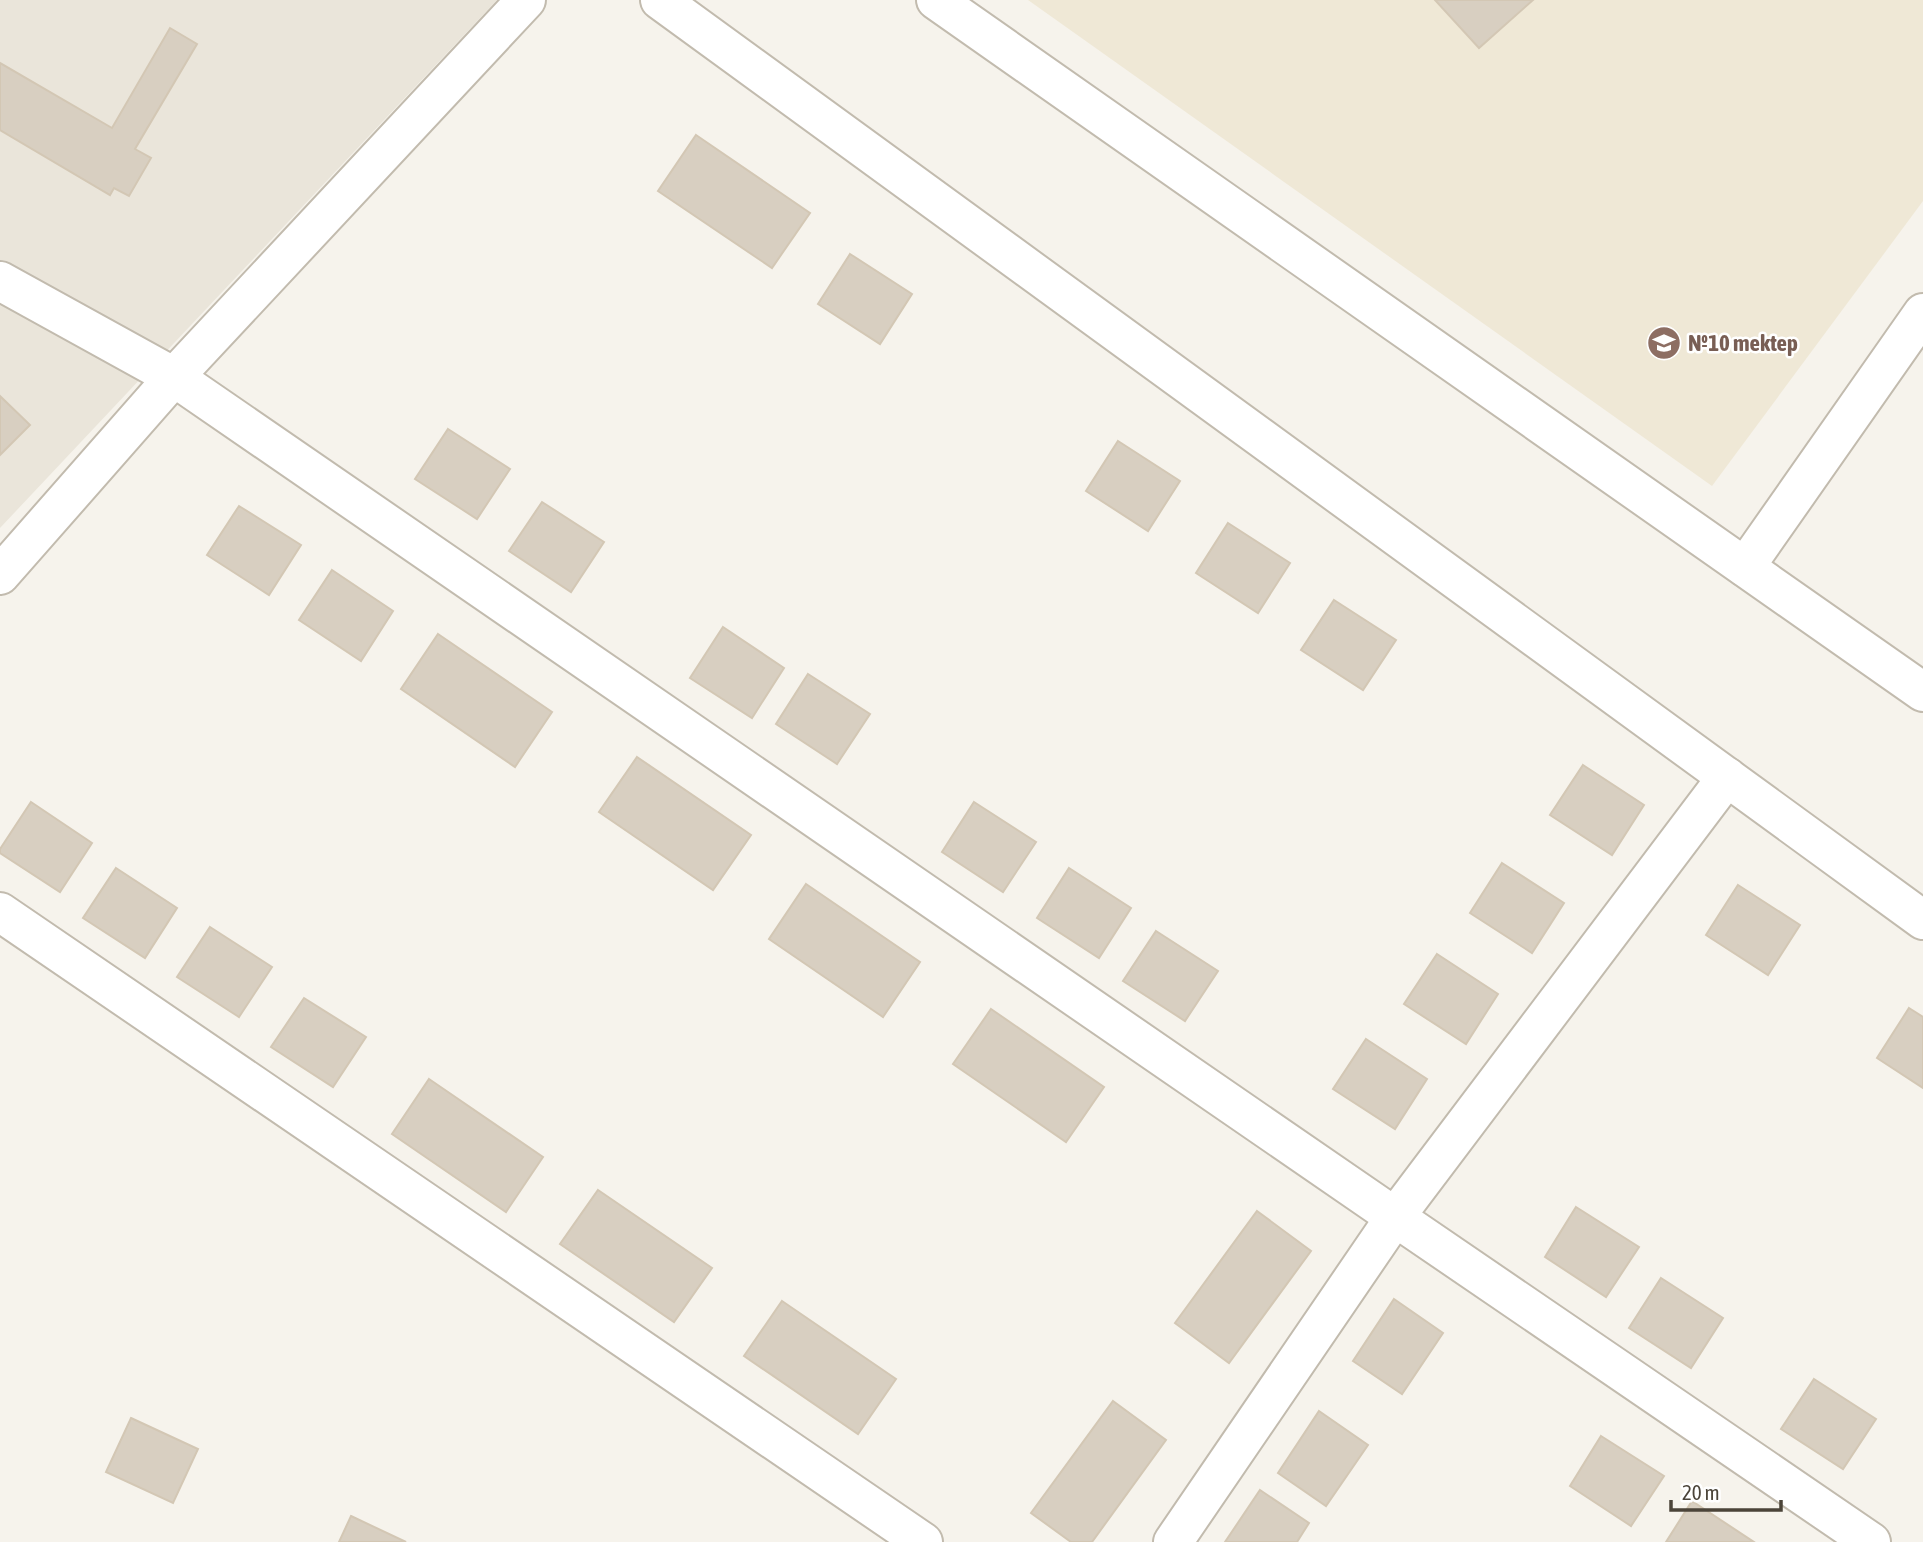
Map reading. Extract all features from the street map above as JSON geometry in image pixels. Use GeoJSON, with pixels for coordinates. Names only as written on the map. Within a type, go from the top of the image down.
{"type":"FeatureCollection","features":[{"type":"Feature","properties":{"kind":"street"},"geometry":{"type":"LineString","coordinates":[[0,575],[174,377],[526,0]]}},
{"type":"Feature","properties":{"kind":"street"},"geometry":{"type":"LineString","coordinates":[[660,0],[1923,920]]}},
{"type":"Feature","properties":{"kind":"street"},"geometry":{"type":"LineString","coordinates":[[936,0],[1923,692]]}},
{"type":"Feature","properties":{"kind":"street"},"geometry":{"type":"LineString","coordinates":[[0,281],[174,377],[1871,1542]]}},
{"type":"Feature","properties":{"kind":"street"},"geometry":{"type":"LineString","coordinates":[[1745,567],[1923,313]]}},
{"type":"Feature","properties":{"kind":"street"},"geometry":{"type":"LineString","coordinates":[[1173,1542],[1395,1217],[1727,777]]}},
{"type":"Feature","properties":{"kind":"street"},"geometry":{"type":"LineString","coordinates":[[0,912],[923,1542]]}},
{"type":"Feature","properties":{"kind":"shaded area"},"geometry":{"type":"Polygon","coordinates":[[[0,0],[497,0],[0,528],[0,0]]]}},
{"type":"Feature","properties":{"kind":"shaded area","name":"№10 mektep"},"geometry":{"type":"Polygon","coordinates":[[[1028,0],[1923,0],[1923,201],[1712,486],[1028,0]]]}},
{"type":"Feature","properties":{"kind":"building"},"geometry":{"type":"Polygon","coordinates":[[[1435,0],[1533,0],[1479,48],[1435,0]]]}},
{"type":"Feature","properties":{"kind":"building"},"geometry":{"type":"Polygon","coordinates":[[[170,28],[197,44],[135,149],[151,158],[129,196],[114,188],[110,195],[0,130],[0,63],[112,128],[170,28]]]}},
{"type":"Feature","properties":{"kind":"building"},"geometry":{"type":"Polygon","coordinates":[[[696,135],[810,213],[772,268],[658,191],[696,135]]]}},
{"type":"Feature","properties":{"kind":"building"},"geometry":{"type":"Polygon","coordinates":[[[850,254],[912,294],[880,344],[818,304],[850,254]]]}},
{"type":"Feature","properties":{"kind":"building"},"geometry":{"type":"Polygon","coordinates":[[[0,396],[30,425],[0,455],[0,396]]]}},
{"type":"Feature","properties":{"kind":"building"},"geometry":{"type":"Polygon","coordinates":[[[448,429],[510,469],[477,519],[415,479],[448,429]]]}},
{"type":"Feature","properties":{"kind":"building"},"geometry":{"type":"Polygon","coordinates":[[[1118,441],[1180,481],[1148,531],[1086,491],[1118,441]]]}},
{"type":"Feature","properties":{"kind":"building"},"geometry":{"type":"Polygon","coordinates":[[[542,502],[604,542],[571,592],[509,551],[542,502]]]}},
{"type":"Feature","properties":{"kind":"building"},"geometry":{"type":"Polygon","coordinates":[[[239,506],[301,545],[269,595],[207,555],[239,506]]]}},
{"type":"Feature","properties":{"kind":"building"},"geometry":{"type":"Polygon","coordinates":[[[1228,523],[1290,563],[1258,613],[1196,573],[1228,523]]]}},
{"type":"Feature","properties":{"kind":"building"},"geometry":{"type":"Polygon","coordinates":[[[332,570],[393,611],[361,661],[299,620],[332,570]]]}},
{"type":"Feature","properties":{"kind":"building"},"geometry":{"type":"Polygon","coordinates":[[[1334,600],[1396,640],[1363,690],[1301,650],[1334,600]]]}},
{"type":"Feature","properties":{"kind":"building"},"geometry":{"type":"Polygon","coordinates":[[[723,627],[784,668],[752,718],[690,678],[723,627]]]}},
{"type":"Feature","properties":{"kind":"building"},"geometry":{"type":"Polygon","coordinates":[[[438,634],[552,712],[515,767],[401,689],[438,634]]]}},
{"type":"Feature","properties":{"kind":"building"},"geometry":{"type":"Polygon","coordinates":[[[808,674],[870,714],[837,764],[776,724],[808,674]]]}},
{"type":"Feature","properties":{"kind":"building"},"geometry":{"type":"Polygon","coordinates":[[[637,757],[751,835],[713,890],[599,812],[637,757]]]}},
{"type":"Feature","properties":{"kind":"building"},"geometry":{"type":"Polygon","coordinates":[[[1583,765],[1644,805],[1612,855],[1550,815],[1583,765]]]}},
{"type":"Feature","properties":{"kind":"building"},"geometry":{"type":"Polygon","coordinates":[[[31,802],[92,843],[60,892],[0,853],[31,802]]]}},
{"type":"Feature","properties":{"kind":"building"},"geometry":{"type":"Polygon","coordinates":[[[974,802],[1036,842],[1003,892],[942,852],[974,802]]]}},
{"type":"Feature","properties":{"kind":"building"},"geometry":{"type":"Polygon","coordinates":[[[1502,863],[1564,903],[1532,953],[1470,913],[1502,863]]]}},
{"type":"Feature","properties":{"kind":"building"},"geometry":{"type":"Polygon","coordinates":[[[116,868],[177,908],[145,958],[83,918],[116,868]]]}},
{"type":"Feature","properties":{"kind":"building"},"geometry":{"type":"Polygon","coordinates":[[[1069,868],[1131,908],[1099,958],[1037,918],[1069,868]]]}},
{"type":"Feature","properties":{"kind":"building"},"geometry":{"type":"Polygon","coordinates":[[[806,884],[920,962],[883,1017],[769,939],[806,884]]]}},
{"type":"Feature","properties":{"kind":"building"},"geometry":{"type":"Polygon","coordinates":[[[1738,885],[1800,925],[1768,975],[1706,935],[1738,885]]]}},
{"type":"Feature","properties":{"kind":"building"},"geometry":{"type":"Polygon","coordinates":[[[210,927],[272,967],[239,1017],[177,977],[210,927]]]}},
{"type":"Feature","properties":{"kind":"building"},"geometry":{"type":"Polygon","coordinates":[[[1156,931],[1218,971],[1185,1021],[1123,981],[1156,931]]]}},
{"type":"Feature","properties":{"kind":"building"},"geometry":{"type":"Polygon","coordinates":[[[1437,954],[1498,994],[1466,1044],[1404,1004],[1437,954]]]}},
{"type":"Feature","properties":{"kind":"building"},"geometry":{"type":"Polygon","coordinates":[[[304,998],[366,1037],[333,1087],[271,1047],[304,998]]]}},
{"type":"Feature","properties":{"kind":"building"},"geometry":{"type":"Polygon","coordinates":[[[1909,1008],[1923,1017],[1923,1088],[1877,1058],[1909,1008]]]}},
{"type":"Feature","properties":{"kind":"building"},"geometry":{"type":"Polygon","coordinates":[[[991,1009],[1104,1087],[1066,1142],[953,1064],[991,1009]]]}},
{"type":"Feature","properties":{"kind":"building"},"geometry":{"type":"Polygon","coordinates":[[[1366,1039],[1427,1079],[1395,1129],[1333,1089],[1366,1039]]]}},
{"type":"Feature","properties":{"kind":"building"},"geometry":{"type":"Polygon","coordinates":[[[429,1079],[543,1157],[506,1212],[392,1134],[429,1079]]]}},
{"type":"Feature","properties":{"kind":"building"},"geometry":{"type":"Polygon","coordinates":[[[598,1190],[712,1268],[674,1322],[560,1244],[598,1190]]]}},
{"type":"Feature","properties":{"kind":"building"},"geometry":{"type":"Polygon","coordinates":[[[1576,1207],[1639,1247],[1606,1297],[1545,1257],[1576,1207]]]}},
{"type":"Feature","properties":{"kind":"building"},"geometry":{"type":"Polygon","coordinates":[[[1257,1211],[1311,1251],[1229,1363],[1175,1323],[1257,1211]]]}},
{"type":"Feature","properties":{"kind":"building"},"geometry":{"type":"Polygon","coordinates":[[[1661,1278],[1723,1318],[1691,1368],[1629,1328],[1661,1278]]]}},
{"type":"Feature","properties":{"kind":"building"},"geometry":{"type":"Polygon","coordinates":[[[1394,1299],[1443,1333],[1402,1394],[1353,1361],[1394,1299]]]}},
{"type":"Feature","properties":{"kind":"building"},"geometry":{"type":"Polygon","coordinates":[[[782,1301],[896,1379],[858,1434],[744,1356],[782,1301]]]}},
{"type":"Feature","properties":{"kind":"building"},"geometry":{"type":"Polygon","coordinates":[[[1814,1379],[1876,1419],[1843,1469],[1781,1429],[1814,1379]]]}},
{"type":"Feature","properties":{"kind":"building"},"geometry":{"type":"Polygon","coordinates":[[[1113,1401],[1166,1440],[1092,1542],[1071,1542],[1031,1513],[1113,1401]]]}},
{"type":"Feature","properties":{"kind":"building"},"geometry":{"type":"Polygon","coordinates":[[[1319,1411],[1368,1445],[1326,1506],[1278,1473],[1319,1411]]]}},
{"type":"Feature","properties":{"kind":"building"},"geometry":{"type":"Polygon","coordinates":[[[131,1418],[198,1449],[173,1503],[106,1472],[131,1418]]]}},
{"type":"Feature","properties":{"kind":"building"},"geometry":{"type":"Polygon","coordinates":[[[1601,1436],[1664,1476],[1631,1526],[1570,1486],[1601,1436]]]}},
{"type":"Feature","properties":{"kind":"building"},"geometry":{"type":"Polygon","coordinates":[[[1260,1490],[1309,1523],[1297,1542],[1225,1542],[1260,1490]]]}},
{"type":"Feature","properties":{"kind":"building"},"geometry":{"type":"Polygon","coordinates":[[[1692,1501],[1754,1542],[1666,1542],[1692,1501]]]}},
{"type":"Feature","properties":{"kind":"building"},"geometry":{"type":"Polygon","coordinates":[[[351,1516],[406,1542],[339,1542],[351,1516]]]}},
{"type":"Feature","properties":{"kind":"place","name":"№10 mektep"},"geometry":{"type":"Point","coordinates":[1664,343]}}]}
